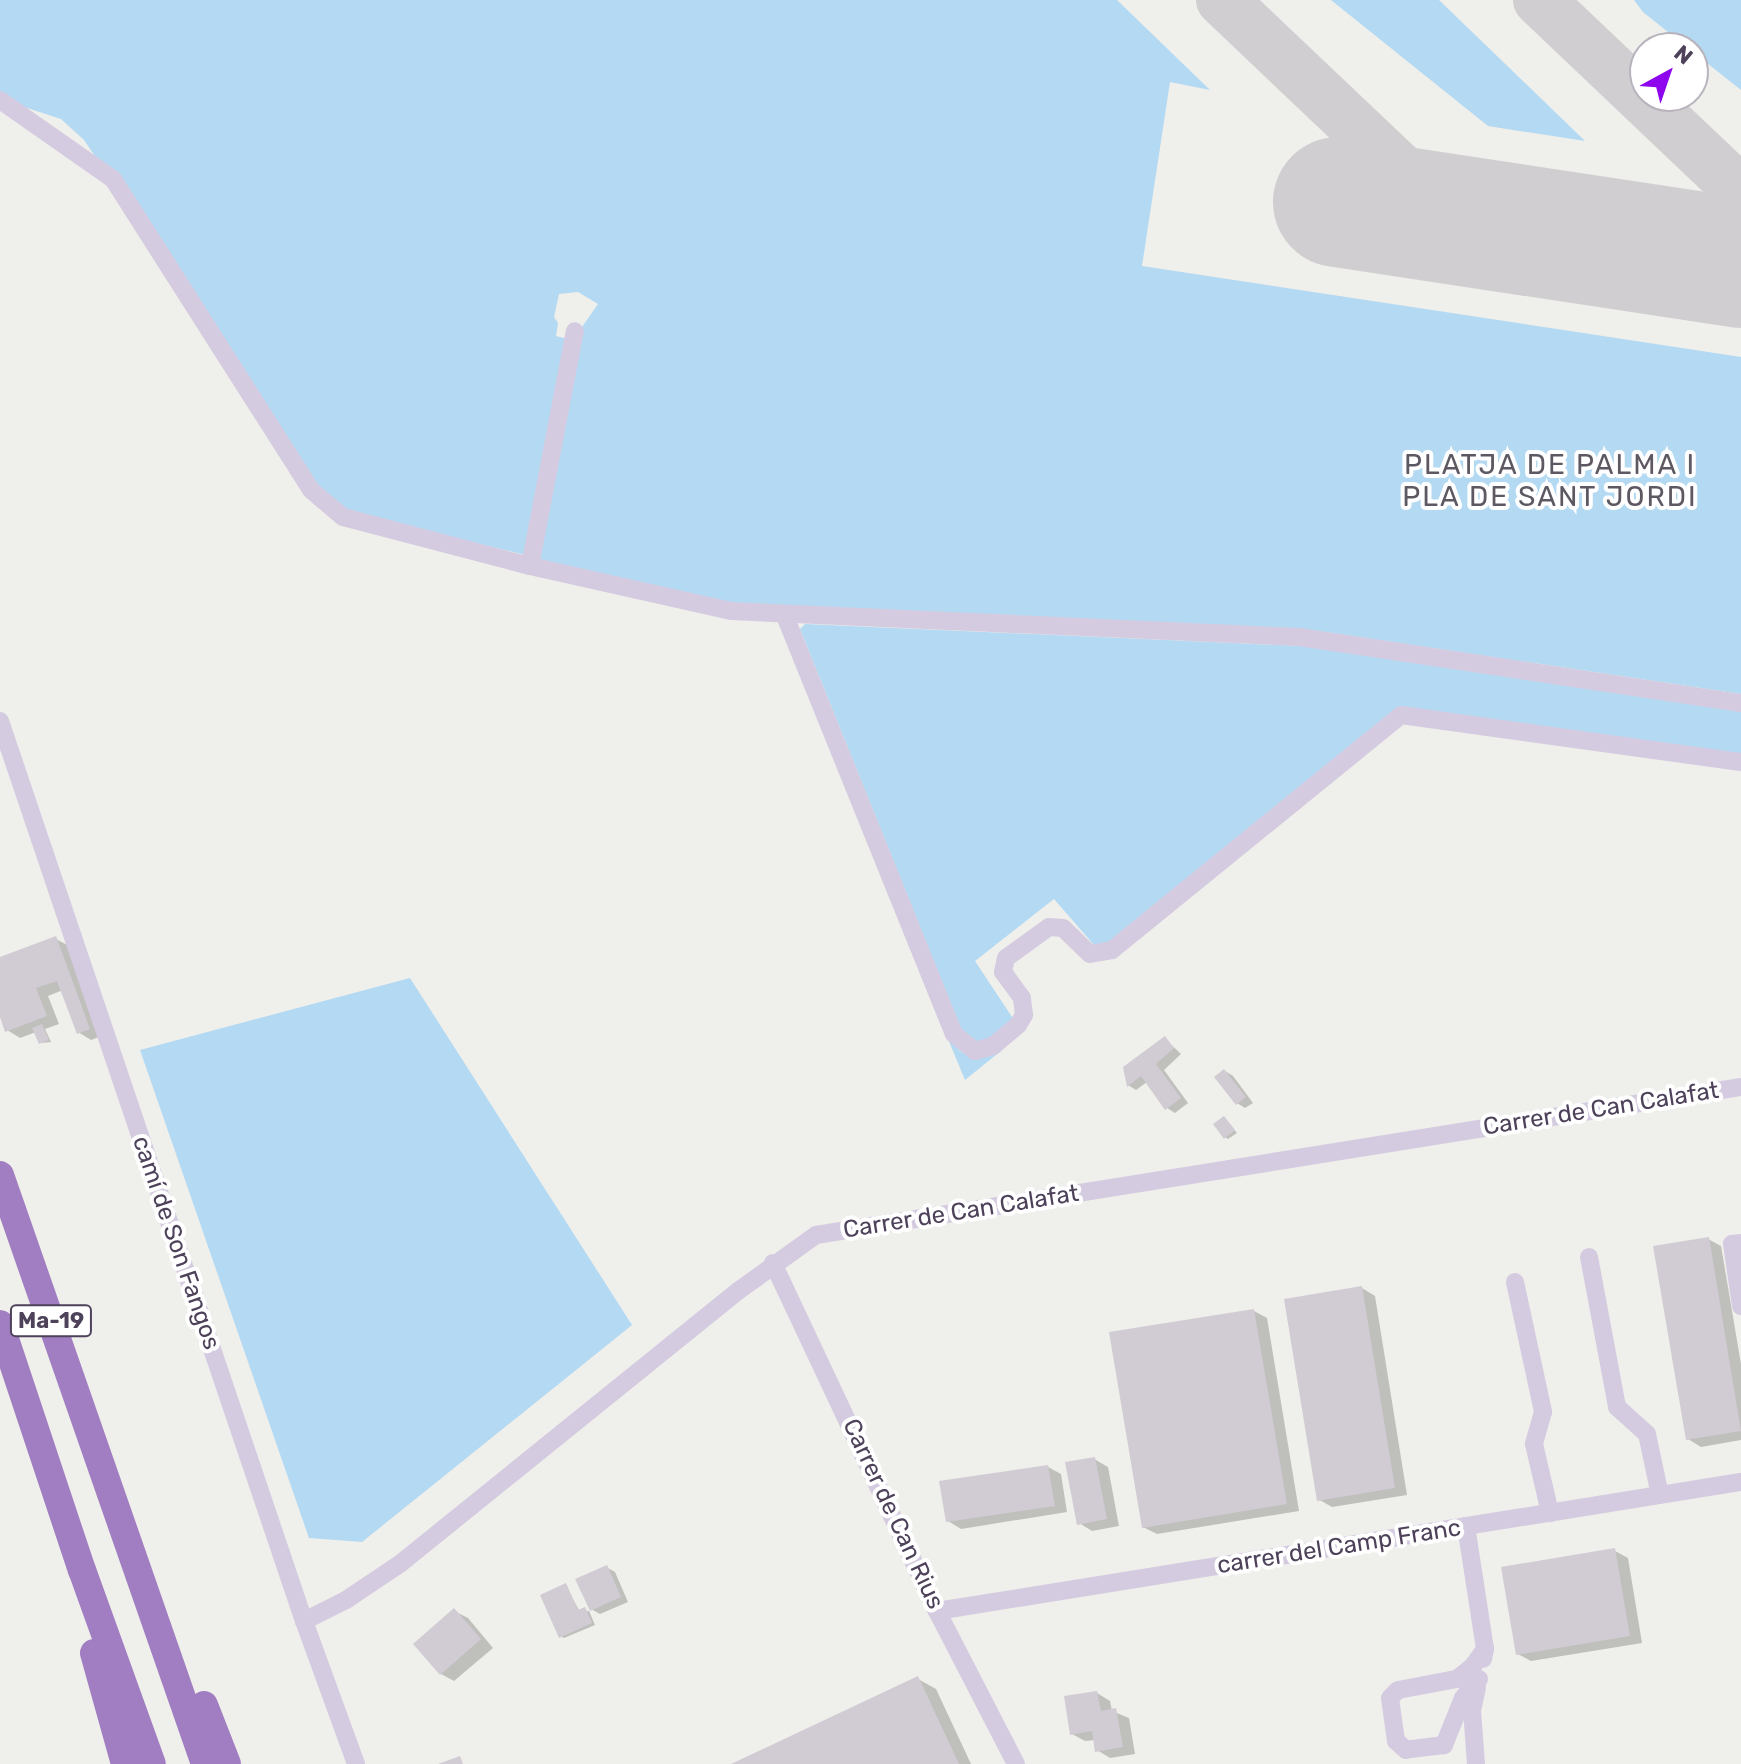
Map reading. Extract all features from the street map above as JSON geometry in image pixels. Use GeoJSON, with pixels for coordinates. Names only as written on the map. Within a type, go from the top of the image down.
{"type":"FeatureCollection","features":[{"type":"Feature","properties":{"kind":"highway","name":"Ma-19"},"geometry":{"type":"LineString","coordinates":[[0,1175],[205,1764]]}},
{"type":"Feature","properties":{"kind":"highway","name":"Ma-19"},"geometry":{"type":"LineString","coordinates":[[0,1324],[82,1570],[152,1764]]}},
{"type":"Feature","properties":{"kind":"highway"},"geometry":{"type":"LineString","coordinates":[[82,1570],[88,1634],[125,1764]]}},
{"type":"Feature","properties":{"kind":"highway"},"geometry":{"type":"LineString","coordinates":[[140,1572],[180,1640],[227,1764]]}},
{"type":"Feature","properties":{"kind":"street"},"geometry":{"type":"LineString","coordinates":[[0,100],[113,179],[322,502],[358,523],[702,606],[785,616],[1299,637],[1741,703]]}},
{"type":"Feature","properties":{"kind":"street"},"geometry":{"type":"LineString","coordinates":[[530,566],[575,331]]}},
{"type":"Feature","properties":{"kind":"street"},"geometry":{"type":"LineString","coordinates":[[785,616],[954,1034],[975,1051],[993,1046],[1018,1025],[1024,1015],[1022,998],[1003,972],[1006,958],[1044,929],[1054,926],[1063,928],[1090,954],[1112,950],[1401,715],[1741,762]]}},
{"type":"Feature","properties":{"kind":"street","name":"camí de Son Fangos"},"geometry":{"type":"LineString","coordinates":[[0,721],[304,1621],[356,1764]]}},
{"type":"Feature","properties":{"kind":"street","name":"Carrer de Can Calafat"},"geometry":{"type":"LineString","coordinates":[[304,1621],[346,1600],[401,1563],[773,1263],[816,1235],[1741,1087]]}},
{"type":"Feature","properties":{"kind":"street"},"geometry":{"type":"LineString","coordinates":[[1741,1243],[1732,1244],[1741,1306]]}},
{"type":"Feature","properties":{"kind":"street"},"geometry":{"type":"LineString","coordinates":[[1589,1257],[1617,1407],[1647,1434],[1660,1495]]}},
{"type":"Feature","properties":{"kind":"street","name":"Carrer de Can Rius"},"geometry":{"type":"LineString","coordinates":[[773,1263],[937,1611],[1016,1764]]}},
{"type":"Feature","properties":{"kind":"street"},"geometry":{"type":"LineString","coordinates":[[1515,1282],[1543,1412],[1534,1444],[1550,1513]]}},
{"type":"Feature","properties":{"kind":"street","name":"carrer del Camp Franc"},"geometry":{"type":"LineString","coordinates":[[937,1611],[1741,1482]]}},
{"type":"Feature","properties":{"kind":"street"},"geometry":{"type":"LineString","coordinates":[[1466,1526],[1485,1649],[1472,1711],[1476,1764]]}},
{"type":"Feature","properties":{"kind":"street"},"geometry":{"type":"LineString","coordinates":[[1479,1679],[1463,1698],[1444,1745],[1406,1750],[1396,1741],[1390,1698],[1398,1690],[1457,1679],[1473,1666],[1485,1649]]}},
{"type":"Feature","properties":{"kind":"shaded area"},"geometry":{"type":"Polygon","coordinates":[[[0,0],[1117,0],[1210,90],[1170,82],[1142,266],[1741,357],[1741,694],[1326,632],[720,602],[538,559],[582,327],[598,304],[578,292],[559,294],[554,317],[558,323],[556,336],[568,339],[526,555],[352,513],[323,493],[84,140],[61,119],[18,105],[0,92],[0,0]]]}},
{"type":"Feature","properties":{"kind":"shaded area"},"geometry":{"type":"Polygon","coordinates":[[[1331,0],[1439,0],[1585,141],[1488,126],[1331,0]]]}},
{"type":"Feature","properties":{"kind":"shaded area"},"geometry":{"type":"Polygon","coordinates":[[[1634,0],[1741,0],[1741,90],[1709,65],[1709,32],[1668,32],[1643,12],[1634,0]]]}},
{"type":"Feature","properties":{"kind":"shaded area"},"geometry":{"type":"Polygon","coordinates":[[[805,624],[1302,646],[1741,710],[1741,758],[1411,710],[1117,941],[1094,945],[1054,899],[975,961],[1012,1017],[1011,1025],[984,1044],[965,1038],[800,629],[805,624]]]}},
{"type":"Feature","properties":{"kind":"shaded area"},"geometry":{"type":"Polygon","coordinates":[[[410,978],[632,1325],[362,1542],[309,1538],[140,1050],[410,978]]]}},
{"type":"Feature","properties":{"kind":"shaded area"},"geometry":{"type":"Polygon","coordinates":[[[946,1034],[960,1051],[972,1058],[999,1048],[1002,1050],[965,1080],[946,1034]]]}},
{"type":"Feature","properties":{"kind":"building"},"geometry":{"type":"Polygon","coordinates":[[[56,936],[90,1029],[77,1034],[57,981],[36,988],[47,1016],[5,1032],[0,1017],[0,957],[56,936]]]}},
{"type":"Feature","properties":{"kind":"building"},"geometry":{"type":"Polygon","coordinates":[[[42,1024],[49,1040],[39,1044],[32,1028],[42,1024]]]}},
{"type":"Feature","properties":{"kind":"building"},"geometry":{"type":"Polygon","coordinates":[[[1165,1036],[1174,1048],[1156,1064],[1181,1098],[1165,1110],[1141,1076],[1127,1087],[1123,1067],[1165,1036]]]}},
{"type":"Feature","properties":{"kind":"building"},"geometry":{"type":"Polygon","coordinates":[[[1224,1069],[1246,1097],[1236,1105],[1214,1077],[1224,1069]]]}},
{"type":"Feature","properties":{"kind":"building"},"geometry":{"type":"Polygon","coordinates":[[[1224,1116],[1235,1130],[1224,1139],[1213,1124],[1224,1116]]]}},
{"type":"Feature","properties":{"kind":"building"},"geometry":{"type":"Polygon","coordinates":[[[1709,1237],[1741,1431],[1686,1440],[1653,1246],[1709,1237]]]}},
{"type":"Feature","properties":{"kind":"building"},"geometry":{"type":"Polygon","coordinates":[[[1362,1286],[1395,1488],[1317,1501],[1284,1299],[1362,1286]]]}},
{"type":"Feature","properties":{"kind":"building"},"geometry":{"type":"Polygon","coordinates":[[[1254,1309],[1287,1504],[1142,1528],[1109,1332],[1254,1309]]]}},
{"type":"Feature","properties":{"kind":"building"},"geometry":{"type":"Polygon","coordinates":[[[1095,1457],[1107,1519],[1077,1525],[1065,1462],[1095,1457]]]}},
{"type":"Feature","properties":{"kind":"building"},"geometry":{"type":"Polygon","coordinates":[[[1048,1465],[1055,1506],[946,1522],[939,1481],[1048,1465]]]}},
{"type":"Feature","properties":{"kind":"building"},"geometry":{"type":"Polygon","coordinates":[[[1615,1548],[1630,1636],[1516,1655],[1501,1567],[1615,1548]]]}},
{"type":"Feature","properties":{"kind":"building"},"geometry":{"type":"Polygon","coordinates":[[[607,1565],[621,1597],[590,1611],[575,1579],[607,1565]]]}},
{"type":"Feature","properties":{"kind":"building"},"geometry":{"type":"Polygon","coordinates":[[[566,1583],[578,1610],[585,1607],[592,1623],[559,1638],[540,1595],[566,1583]]]}},
{"type":"Feature","properties":{"kind":"building"},"geometry":{"type":"Polygon","coordinates":[[[454,1608],[481,1639],[440,1675],[413,1644],[454,1608]]]}},
{"type":"Feature","properties":{"kind":"building"},"geometry":{"type":"Polygon","coordinates":[[[918,1676],[959,1764],[731,1764],[918,1676]]]}},
{"type":"Feature","properties":{"kind":"building"},"geometry":{"type":"Polygon","coordinates":[[[1097,1691],[1101,1711],[1116,1708],[1123,1747],[1095,1752],[1092,1731],[1070,1735],[1064,1696],[1097,1691]]]}},
{"type":"Feature","properties":{"kind":"building"},"geometry":{"type":"Polygon","coordinates":[[[460,1756],[463,1764],[438,1764],[460,1756]]]}},
{"type":"Feature","properties":{"kind":"taxiway"},"geometry":{"type":"LineString","coordinates":[[1222,0],[1419,187],[1449,208],[1488,225]]}},
{"type":"Feature","properties":{"kind":"taxiway"},"geometry":{"type":"LineString","coordinates":[[1539,0],[1741,192]]}},
{"type":"Feature","properties":{"kind":"runway"},"geometry":{"type":"LineString","coordinates":[[1338,202],[1741,263]]}},
{"type":"Feature","properties":{"kind":"district","name":"PLATJA DE PALMA I PLA DE SANT JORDI"},"geometry":{"type":"Point","coordinates":[1550,481]}}]}
